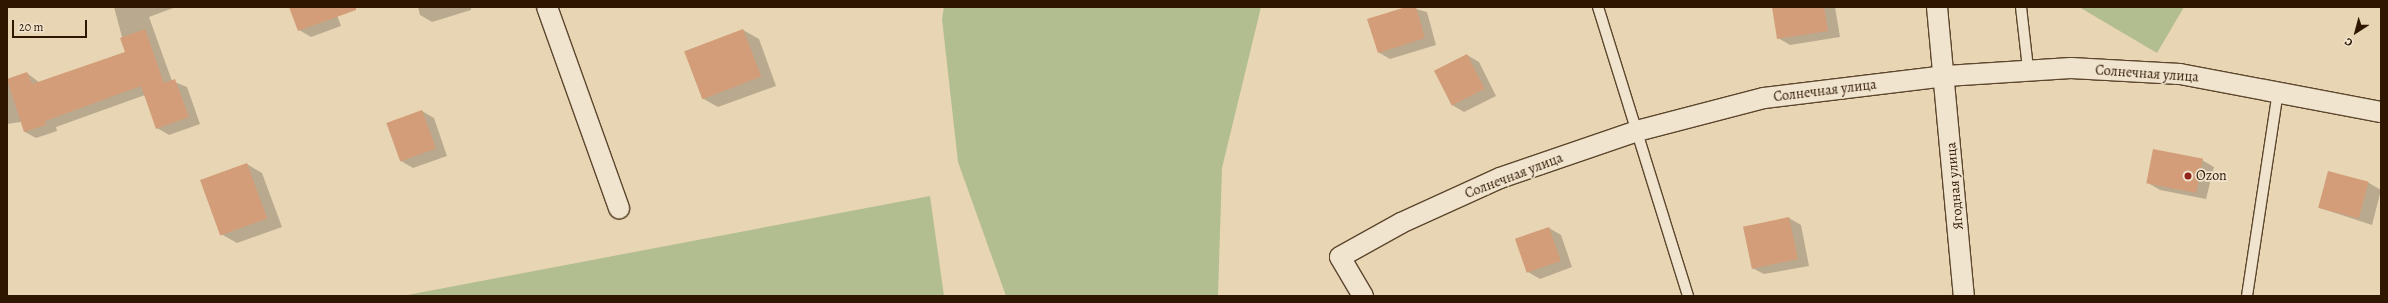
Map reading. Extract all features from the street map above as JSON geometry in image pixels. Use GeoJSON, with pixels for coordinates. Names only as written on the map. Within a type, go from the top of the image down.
{"type":"FeatureCollection","features":[{"type":"Feature","properties":{"kind":"street"},"geometry":{"type":"LineString","coordinates":[[547,7],[619,208]]}},
{"type":"Feature","properties":{"kind":"street","name":"Ягодная улица"},"geometry":{"type":"LineString","coordinates":[[1937,7],[1946,76],[1964,296]]}},
{"type":"Feature","properties":{"kind":"street","name":"Солнечная улица"},"geometry":{"type":"LineString","coordinates":[[1363,296],[1340,257],[1401,223],[1500,178],[1637,131],[1764,98],[1946,76],[2028,68],[2180,74],[2278,90],[2381,112]]}},
{"type":"Feature","properties":{"kind":"lane"},"geometry":{"type":"LineString","coordinates":[[1598,7],[1688,296]]}},
{"type":"Feature","properties":{"kind":"lane"},"geometry":{"type":"LineString","coordinates":[[2021,7],[2028,68]]}},
{"type":"Feature","properties":{"kind":"lane"},"geometry":{"type":"LineString","coordinates":[[2247,296],[2278,90]]}},
{"type":"Feature","properties":{"kind":"green space"},"geometry":{"type":"Polygon","coordinates":[[[944,7],[1261,7],[1222,168],[1218,296],[1006,296],[958,162],[942,19],[944,7]]]}},
{"type":"Feature","properties":{"kind":"green space"},"geometry":{"type":"Polygon","coordinates":[[[2079,7],[2184,7],[2157,53],[2079,7]]]}},
{"type":"Feature","properties":{"kind":"green space"},"geometry":{"type":"Polygon","coordinates":[[[930,196],[944,296],[402,296],[930,196]]]}},
{"type":"Feature","properties":{"kind":"building"},"geometry":{"type":"Polygon","coordinates":[[[289,7],[356,7],[356,10],[298,31],[289,7]]]}},
{"type":"Feature","properties":{"kind":"building"},"geometry":{"type":"Polygon","coordinates":[[[1406,7],[1416,7],[1425,38],[1378,53],[1367,19],[1406,7]]]}},
{"type":"Feature","properties":{"kind":"building"},"geometry":{"type":"Polygon","coordinates":[[[1772,7],[1824,7],[1828,31],[1777,39],[1772,7]]]}},
{"type":"Feature","properties":{"kind":"building"},"geometry":{"type":"Polygon","coordinates":[[[145,29],[164,83],[175,79],[189,117],[156,129],[141,86],[45,121],[46,125],[24,132],[7,79],[27,72],[32,84],[125,52],[120,38],[145,29]]]}},
{"type":"Feature","properties":{"kind":"building"},"geometry":{"type":"Polygon","coordinates":[[[743,29],[761,77],[702,99],[684,52],[743,29]]]}},
{"type":"Feature","properties":{"kind":"building"},"geometry":{"type":"Polygon","coordinates":[[[1467,54],[1485,89],[1452,106],[1434,71],[1467,54]]]}},
{"type":"Feature","properties":{"kind":"building"},"geometry":{"type":"Polygon","coordinates":[[[422,110],[436,149],[400,162],[386,123],[422,110]]]}},
{"type":"Feature","properties":{"kind":"building"},"geometry":{"type":"Polygon","coordinates":[[[2153,149],[2203,159],[2196,193],[2146,183],[2153,149]]]}},
{"type":"Feature","properties":{"kind":"building"},"geometry":{"type":"Polygon","coordinates":[[[247,163],[267,218],[220,236],[200,180],[247,163]]]}},
{"type":"Feature","properties":{"kind":"building"},"geometry":{"type":"Polygon","coordinates":[[[2328,171],[2369,182],[2359,219],[2318,208],[2328,171]]]}},
{"type":"Feature","properties":{"kind":"building"},"geometry":{"type":"Polygon","coordinates":[[[1789,217],[1798,259],[1752,269],[1743,227],[1789,217]]]}},
{"type":"Feature","properties":{"kind":"building"},"geometry":{"type":"Polygon","coordinates":[[[1549,227],[1561,261],[1527,273],[1515,239],[1549,227]]]}},
{"type":"Feature","properties":{"kind":"place","name":"Ozon"},"geometry":{"type":"Point","coordinates":[2188,176]}}]}
